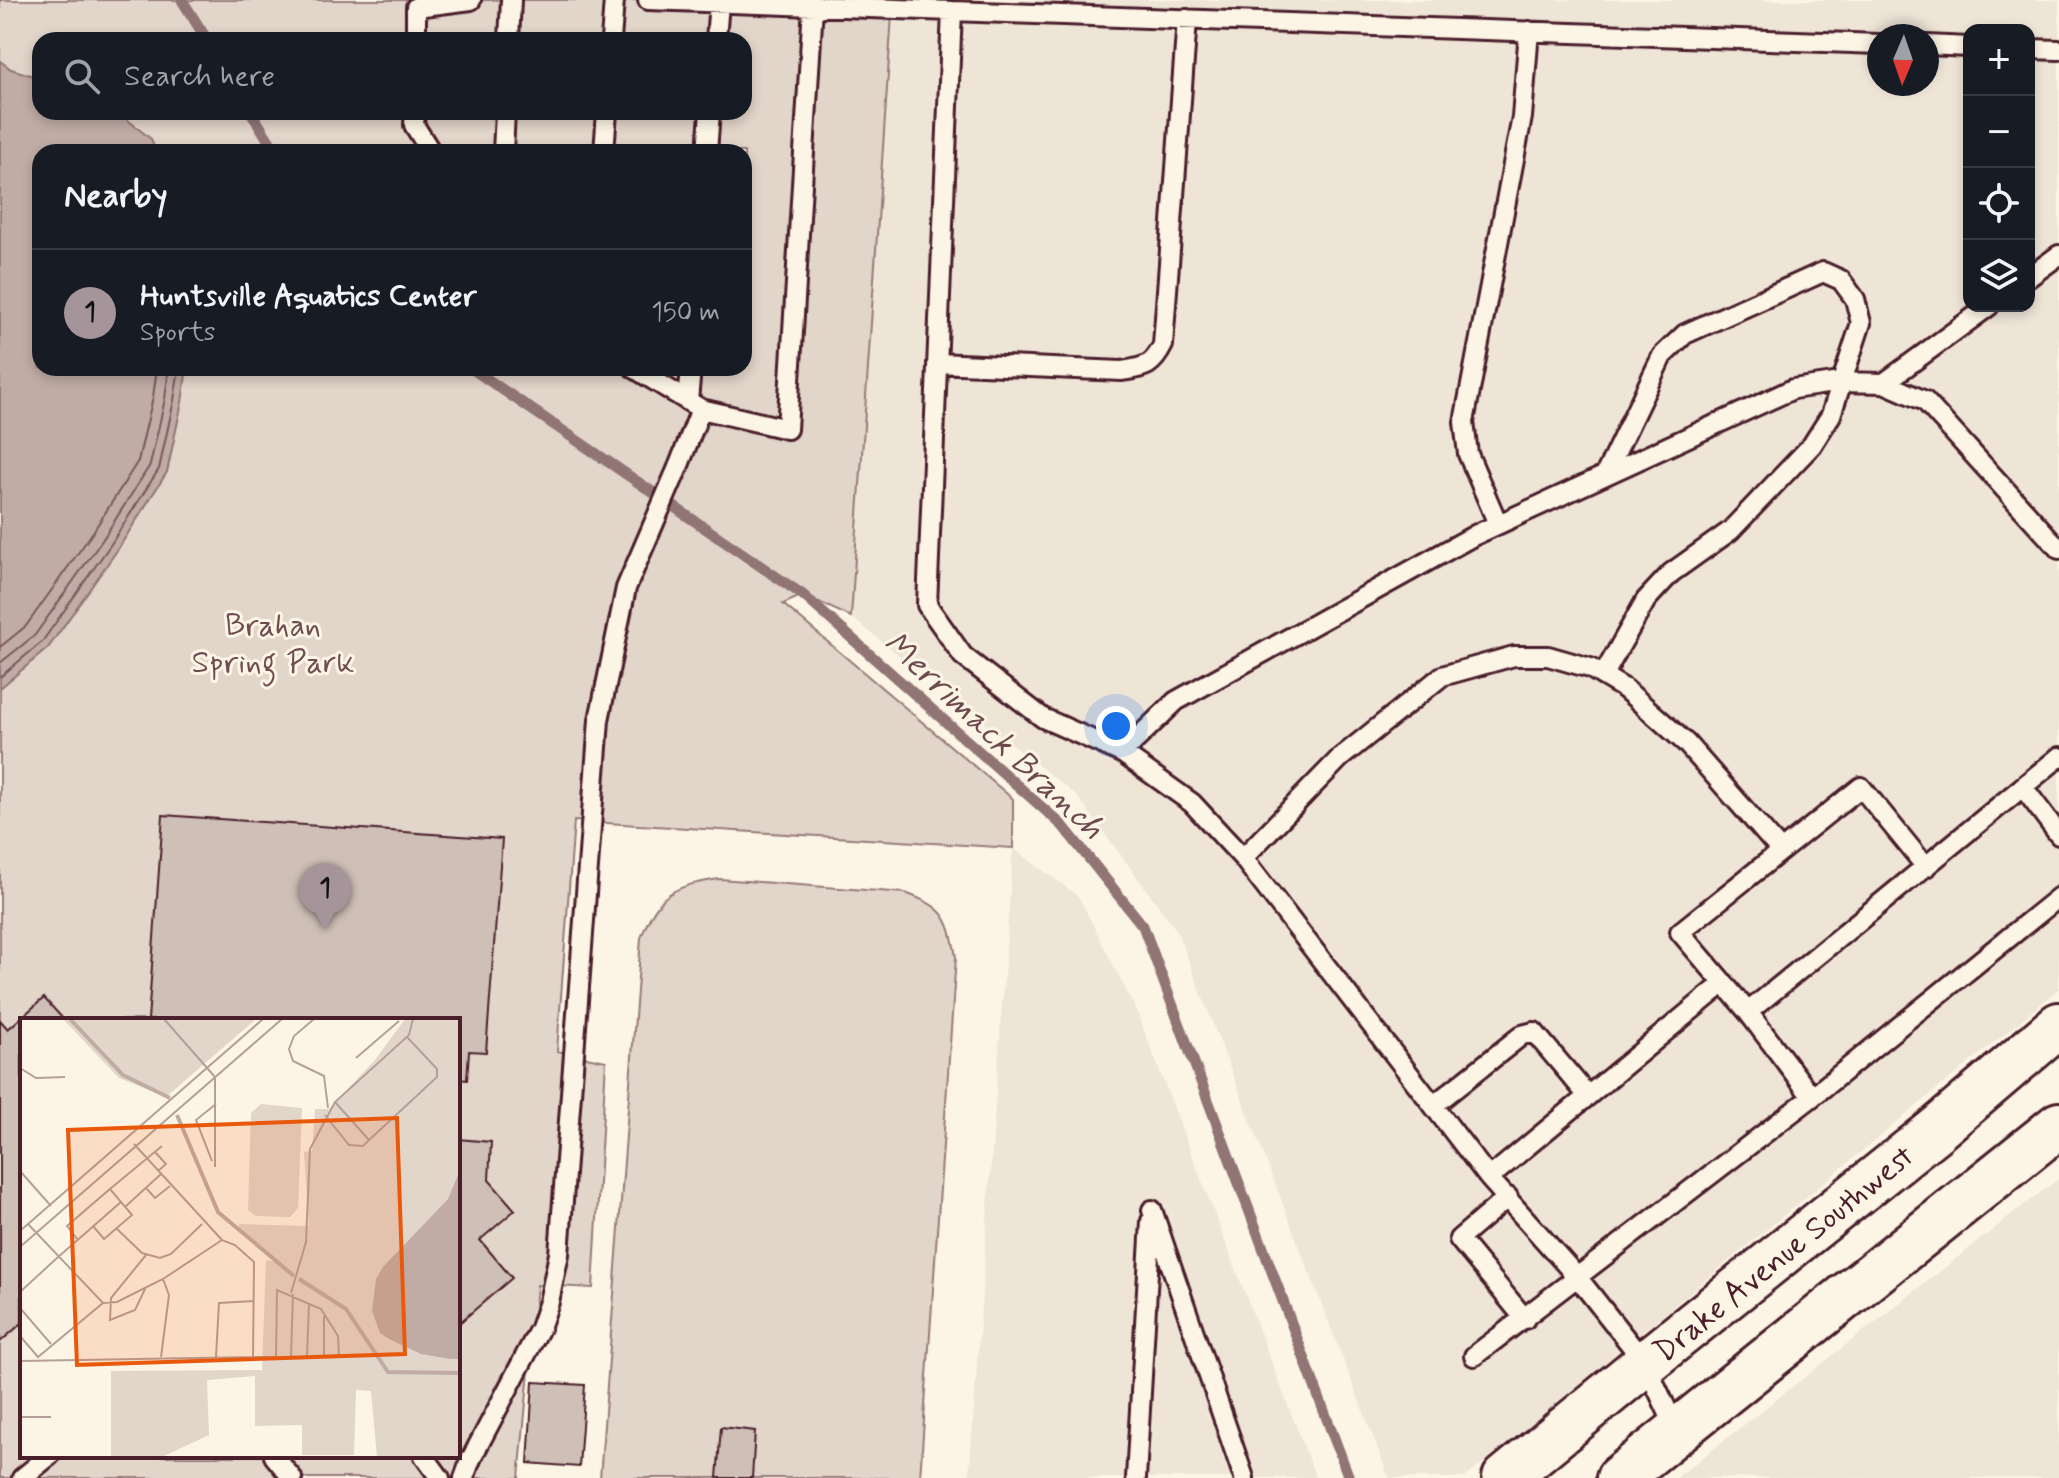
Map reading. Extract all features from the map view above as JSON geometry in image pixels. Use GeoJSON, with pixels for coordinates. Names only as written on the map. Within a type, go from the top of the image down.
{"type":"FeatureCollection","features":[{"type":"Feature","properties":{"kind":"street","name":"Drake Avenue Southwest"},"geometry":{"type":"LineString","coordinates":[[1505,1478],[1936,1130],[2059,1025]]}},
{"type":"Feature","properties":{"kind":"street"},"geometry":{"type":"LineString","coordinates":[[1619,1478],[2059,1125]]}},
{"type":"Feature","properties":{"kind":"lane"},"geometry":{"type":"LineString","coordinates":[[416,32],[416,7],[471,0]]}},
{"type":"Feature","properties":{"kind":"lane"},"geometry":{"type":"LineString","coordinates":[[509,32],[511,0]]}},
{"type":"Feature","properties":{"kind":"lane"},"geometry":{"type":"LineString","coordinates":[[612,32],[614,0]]}},
{"type":"Feature","properties":{"kind":"lane"},"geometry":{"type":"LineString","coordinates":[[648,0],[1867,44]]}},
{"type":"Feature","properties":{"kind":"lane"},"geometry":{"type":"LineString","coordinates":[[717,32],[719,2]]}},
{"type":"Feature","properties":{"kind":"lane"},"geometry":{"type":"LineString","coordinates":[[647,376],[694,405],[787,429],[813,6]]}},
{"type":"Feature","properties":{"kind":"lane"},"geometry":{"type":"LineString","coordinates":[[952,11],[927,605],[963,656],[1043,718],[1122,753],[1192,803],[1243,858],[1489,1178],[1578,1278],[1645,1363],[1677,1431]]}},
{"type":"Feature","properties":{"kind":"lane"},"geometry":{"type":"LineString","coordinates":[[937,363],[1122,371],[1142,368],[1156,360],[1163,345],[1187,19]]}},
{"type":"Feature","properties":{"kind":"lane"},"geometry":{"type":"LineString","coordinates":[[1498,524],[1468,454],[1464,422],[1522,117],[1529,31]]}},
{"type":"Feature","properties":{"kind":"lane"},"geometry":{"type":"LineString","coordinates":[[1939,46],[1963,47]]}},
{"type":"Feature","properties":{"kind":"lane"},"geometry":{"type":"LineString","coordinates":[[2035,49],[2059,50]]}},
{"type":"Feature","properties":{"kind":"lane"},"geometry":{"type":"LineString","coordinates":[[414,120],[414,125],[426,144]]}},
{"type":"Feature","properties":{"kind":"lane"},"geometry":{"type":"LineString","coordinates":[[503,144],[505,120]]}},
{"type":"Feature","properties":{"kind":"lane"},"geometry":{"type":"LineString","coordinates":[[605,144],[606,120]]}},
{"type":"Feature","properties":{"kind":"lane"},"geometry":{"type":"LineString","coordinates":[[708,144],[709,120]]}},
{"type":"Feature","properties":{"kind":"lane"},"geometry":{"type":"LineString","coordinates":[[2035,273],[2059,255]]}},
{"type":"Feature","properties":{"kind":"lane"},"geometry":{"type":"LineString","coordinates":[[1603,676],[1646,600],[1671,573],[1730,531],[1812,445],[1831,415],[1861,323],[1855,299],[1841,280],[1823,272],[1685,334],[1662,356],[1605,475]]}},
{"type":"Feature","properties":{"kind":"lane"},"geometry":{"type":"LineString","coordinates":[[1884,383],[1981,312]]}},
{"type":"Feature","properties":{"kind":"lane"},"geometry":{"type":"LineString","coordinates":[[464,1478],[540,1328],[559,1254],[599,720],[626,588],[679,465],[694,405],[692,376]]}},
{"type":"Feature","properties":{"kind":"lane"},"geometry":{"type":"LineString","coordinates":[[1122,753],[1176,701],[1498,524],[1793,389],[1840,382],[1884,383],[1925,401],[2059,549]]}},
{"type":"Feature","properties":{"kind":"lane"},"geometry":{"type":"LineString","coordinates":[[1243,858],[1340,758],[1442,676],[1514,656],[1548,656],[1590,668],[1625,689],[1686,743],[1781,851]]}},
{"type":"Feature","properties":{"kind":"lane"},"geometry":{"type":"LineString","coordinates":[[1748,1012],[2059,757]]}},
{"type":"Feature","properties":{"kind":"lane"},"geometry":{"type":"LineString","coordinates":[[1812,1097],[1748,1012],[1680,932],[1861,787],[1926,867]]}},
{"type":"Feature","properties":{"kind":"lane"},"geometry":{"type":"LineString","coordinates":[[2023,787],[2059,835]]}},
{"type":"Feature","properties":{"kind":"lane"},"geometry":{"type":"LineString","coordinates":[[1474,1356],[1812,1097],[2059,897]]}},
{"type":"Feature","properties":{"kind":"lane"},"geometry":{"type":"LineString","coordinates":[[1489,1178],[1724,983]]}},
{"type":"Feature","properties":{"kind":"lane"},"geometry":{"type":"LineString","coordinates":[[1434,1105],[1522,1035],[1534,1032],[1588,1096]]}},
{"type":"Feature","properties":{"kind":"lane"},"geometry":{"type":"LineString","coordinates":[[1508,1197],[1459,1239],[1525,1319]]}},
{"type":"Feature","properties":{"kind":"lane"},"geometry":{"type":"LineString","coordinates":[[1136,1478],[1152,1210],[1244,1478]]}},
{"type":"Feature","properties":{"kind":"lane"},"geometry":{"type":"LineString","coordinates":[[22,1478],[47,1458]]}},
{"type":"Feature","properties":{"kind":"lane"},"geometry":{"type":"LineString","coordinates":[[276,1458],[292,1478]]}},
{"type":"Feature","properties":{"kind":"lane"},"geometry":{"type":"LineString","coordinates":[[425,1458],[440,1478]]}},
{"type":"Feature","properties":{"kind":"shaded area"},"geometry":{"type":"Polygon","coordinates":[[[893,0],[2059,0],[2059,989],[1465,1478],[1389,1478],[1177,931],[1077,796],[851,617],[893,0]]]}},
{"type":"Feature","properties":{"kind":"shaded area"},"geometry":{"type":"Polygon","coordinates":[[[1013,848],[1079,897],[1137,1012],[1316,1478],[969,1478],[1013,848]]]}},
{"type":"Feature","properties":{"kind":"shaded area"},"geometry":{"type":"Polygon","coordinates":[[[2059,1178],[2059,1478],[1676,1478],[2059,1178]]]}},
{"type":"Feature","properties":{"kind":"green space","name":"Brahan Spring Park"},"geometry":{"type":"Polygon","coordinates":[[[0,0],[893,0],[851,617],[803,595],[783,604],[1013,799],[1013,848],[574,821],[557,1051],[606,1061],[593,1288],[537,1285],[519,1478],[0,1478],[0,0]]]}},
{"type":"Feature","properties":{"kind":"green space"},"geometry":{"type":"Polygon","coordinates":[[[719,879],[905,893],[936,909],[951,932],[956,957],[920,1478],[600,1478],[641,938],[654,911],[669,894],[690,885],[719,879]]]}},
{"type":"Feature","properties":{"kind":"water"},"geometry":{"type":"Polygon","coordinates":[[[0,61],[11,69],[32,76],[32,120],[128,120],[153,144],[32,144],[32,376],[186,376],[167,472],[118,549],[48,648],[0,688],[0,61]]]}},
{"type":"Feature","properties":{"kind":"building"},"geometry":{"type":"Polygon","coordinates":[[[163,815],[502,839],[486,1052],[469,1051],[467,1080],[460,1079],[460,1018],[148,1018],[163,815]]]}},
{"type":"Feature","properties":{"kind":"building"},"geometry":{"type":"Polygon","coordinates":[[[44,998],[62,1018],[21,1018],[44,998]]]}},
{"type":"Feature","properties":{"kind":"building"},"geometry":{"type":"Polygon","coordinates":[[[20,1019],[20,1325],[0,1342],[0,1020],[8,1029],[20,1019]]]}},
{"type":"Feature","properties":{"kind":"building"},"geometry":{"type":"Polygon","coordinates":[[[460,1139],[491,1142],[489,1180],[515,1210],[480,1240],[512,1278],[460,1322],[460,1139]]]}},
{"type":"Feature","properties":{"kind":"building"},"geometry":{"type":"Polygon","coordinates":[[[533,1382],[585,1385],[579,1467],[528,1463],[533,1382]]]}},
{"type":"Feature","properties":{"kind":"building"},"geometry":{"type":"Polygon","coordinates":[[[721,1427],[755,1431],[752,1478],[717,1478],[721,1427]]]}},
{"type":"Feature","properties":{"kind":"waterway","name":"Merrimack Branch"},"geometry":{"type":"LineString","coordinates":[[182,0],[202,32]]}},
{"type":"Feature","properties":{"kind":"waterway","name":"Merrimack Branch"},"geometry":{"type":"LineString","coordinates":[[256,120],[271,144]]}},
{"type":"Feature","properties":{"kind":"waterway","name":"Merrimack Branch"},"geometry":{"type":"LineString","coordinates":[[483,376],[803,595],[1063,826],[1143,926],[1349,1478]]}},
{"type":"Feature","properties":{"kind":"place","name":"Huntsville Aquatics Center"},"geometry":{"type":"Point","coordinates":[325,929]}}]}
